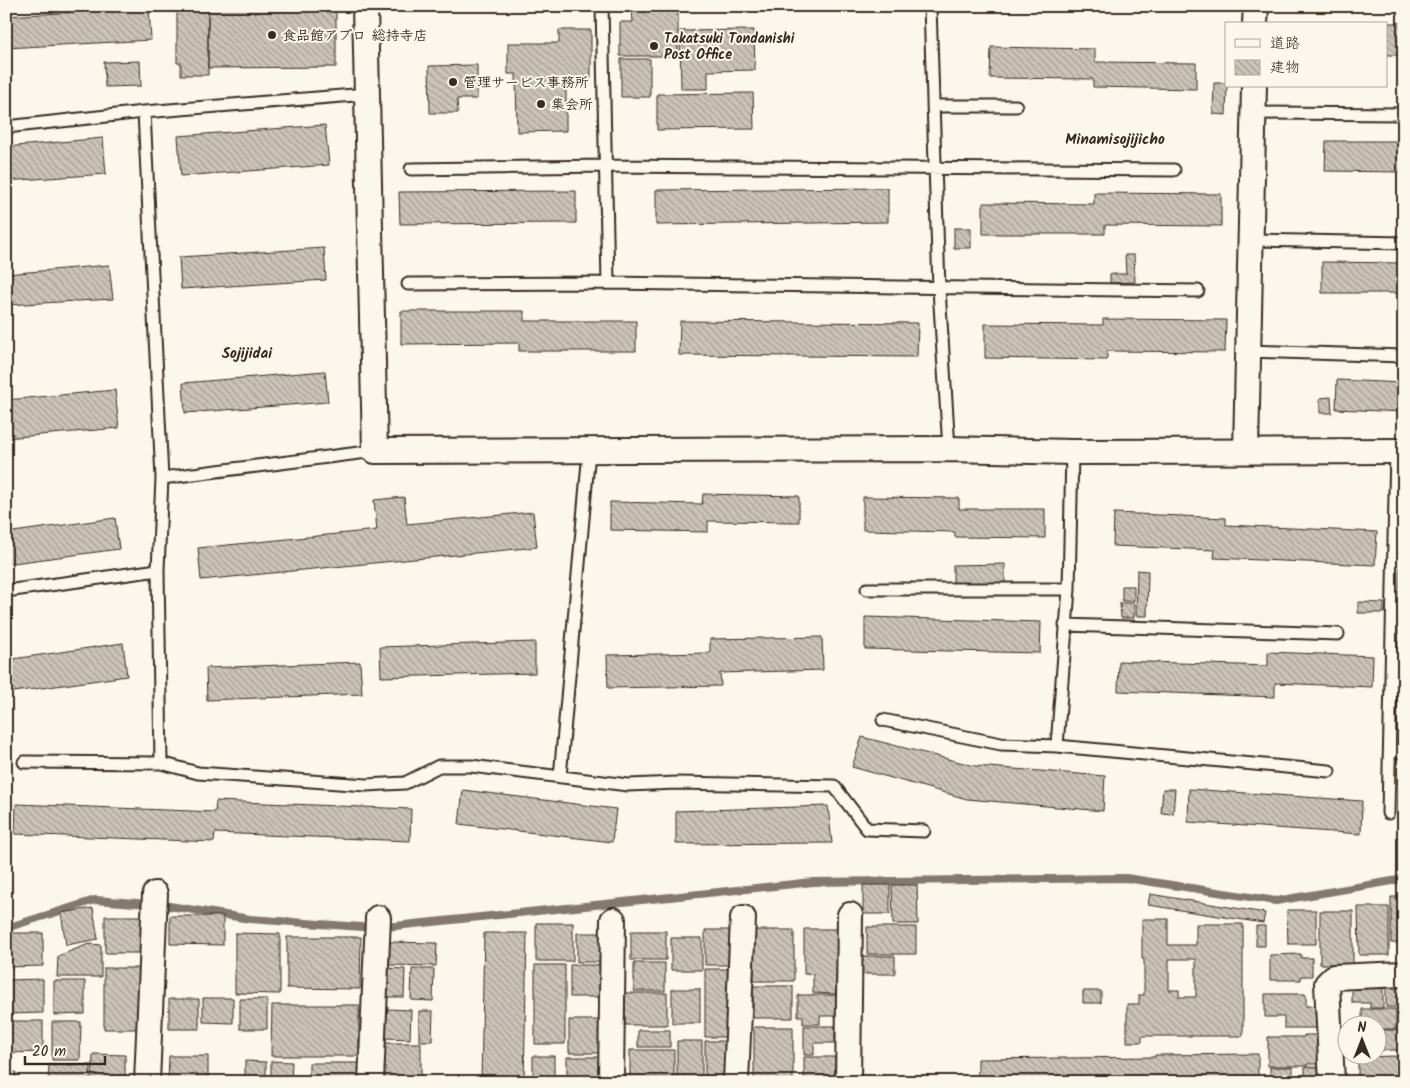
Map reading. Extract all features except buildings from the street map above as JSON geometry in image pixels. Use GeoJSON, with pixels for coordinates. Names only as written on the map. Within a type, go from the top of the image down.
{"type":"FeatureCollection","features":[{"type":"Feature","properties":{"kind":"street"},"geometry":{"type":"LineString","coordinates":[[365,6],[375,451],[949,449],[1072,452],[1400,450]]}},
{"type":"Feature","properties":{"kind":"street"},"geometry":{"type":"LineString","coordinates":[[1255,22],[1256,6]]}},
{"type":"Feature","properties":{"kind":"street"},"geometry":{"type":"LineString","coordinates":[[1246,450],[1254,88]]}},
{"type":"Feature","properties":{"kind":"street"},"geometry":{"type":"LineString","coordinates":[[147,1082],[155,894]]}},
{"type":"Feature","properties":{"kind":"street"},"geometry":{"type":"LineString","coordinates":[[848,1082],[850,915]]}},
{"type":"Feature","properties":{"kind":"street"},"geometry":{"type":"LineString","coordinates":[[371,1082],[378,918]]}},
{"type":"Feature","properties":{"kind":"street"},"geometry":{"type":"LineString","coordinates":[[736,1082],[744,918]]}},
{"type":"Feature","properties":{"kind":"street"},"geometry":{"type":"LineString","coordinates":[[611,1082],[613,920]]}},
{"type":"Feature","properties":{"kind":"street"},"geometry":{"type":"LineString","coordinates":[[1332,1082],[1327,984],[1334,977],[1404,974]]}},
{"type":"Feature","properties":{"kind":"lane"},"geometry":{"type":"LineString","coordinates":[[602,6],[608,283]]}},
{"type":"Feature","properties":{"kind":"lane"},"geometry":{"type":"LineString","coordinates":[[930,6],[939,289],[949,449]]}},
{"type":"Feature","properties":{"kind":"lane"},"geometry":{"type":"LineString","coordinates":[[6,127],[144,112],[367,94]]}},
{"type":"Feature","properties":{"kind":"lane"},"geometry":{"type":"LineString","coordinates":[[932,106],[1016,106]]}},
{"type":"Feature","properties":{"kind":"lane"},"geometry":{"type":"LineString","coordinates":[[144,112],[162,478],[158,570],[162,763]]}},
{"type":"Feature","properties":{"kind":"lane"},"geometry":{"type":"LineString","coordinates":[[1254,113],[1404,114]]}},
{"type":"Feature","properties":{"kind":"lane"},"geometry":{"type":"LineString","coordinates":[[411,169],[606,166],[934,170],[1174,170]]}},
{"type":"Feature","properties":{"kind":"lane"},"geometry":{"type":"LineString","coordinates":[[1251,240],[1404,243]]}},
{"type":"Feature","properties":{"kind":"lane"},"geometry":{"type":"LineString","coordinates":[[408,284],[608,283],[939,289],[1198,291]]}},
{"type":"Feature","properties":{"kind":"lane"},"geometry":{"type":"LineString","coordinates":[[1248,351],[1404,356]]}},
{"type":"Feature","properties":{"kind":"lane"},"geometry":{"type":"LineString","coordinates":[[1388,813],[1392,649],[1399,533],[1400,450]]}},
{"type":"Feature","properties":{"kind":"lane"},"geometry":{"type":"LineString","coordinates":[[162,478],[375,451]]}},
{"type":"Feature","properties":{"kind":"lane"},"geometry":{"type":"LineString","coordinates":[[560,778],[589,451]]}},
{"type":"Feature","properties":{"kind":"lane"},"geometry":{"type":"LineString","coordinates":[[1057,746],[1069,589],[1072,452]]}},
{"type":"Feature","properties":{"kind":"lane"},"geometry":{"type":"LineString","coordinates":[[6,591],[158,570]]}},
{"type":"Feature","properties":{"kind":"lane"},"geometry":{"type":"LineString","coordinates":[[867,589],[1069,589]]}},
{"type":"Feature","properties":{"kind":"lane"},"geometry":{"type":"LineString","coordinates":[[1065,626],[1338,634]]}},
{"type":"Feature","properties":{"kind":"lane"},"geometry":{"type":"LineString","coordinates":[[1392,649],[1404,649]]}},
{"type":"Feature","properties":{"kind":"lane"},"geometry":{"type":"LineString","coordinates":[[883,720],[1001,744],[1057,746],[1330,771]]}},
{"type":"Feature","properties":{"kind":"lane"},"geometry":{"type":"LineString","coordinates":[[1390,751],[1404,752]]}},
{"type":"Feature","properties":{"kind":"lane"},"geometry":{"type":"LineString","coordinates":[[24,762],[162,763],[198,773],[366,785],[405,783],[439,766],[471,766],[628,785],[677,783],[834,786],[867,830],[924,831]]}},
{"type":"Feature","properties":{"kind":"waterway"},"geometry":{"type":"LineString","coordinates":[[6,928],[95,900],[163,905],[250,919],[376,928],[813,882],[1126,878],[1276,901],[1404,879]]}},
{"type":"Feature","properties":{"kind":"place","name":"食品館アプロ 総持寺店"},"geometry":{"type":"Point","coordinates":[272,35]}},
{"type":"Feature","properties":{"kind":"place","name":"Takatsuki Tondanishi Post Office"},"geometry":{"type":"Point","coordinates":[654,46]}},
{"type":"Feature","properties":{"kind":"place","name":"管理サービス事務所"},"geometry":{"type":"Point","coordinates":[453,82]}},
{"type":"Feature","properties":{"kind":"place","name":"集会所"},"geometry":{"type":"Point","coordinates":[541,104]}},
{"type":"Feature","properties":{"kind":"district","name":"Minamisojijicho"},"geometry":{"type":"Point","coordinates":[1115,139]}},
{"type":"Feature","properties":{"kind":"district","name":"Sojijidai"},"geometry":{"type":"Point","coordinates":[247,353]}}]}
